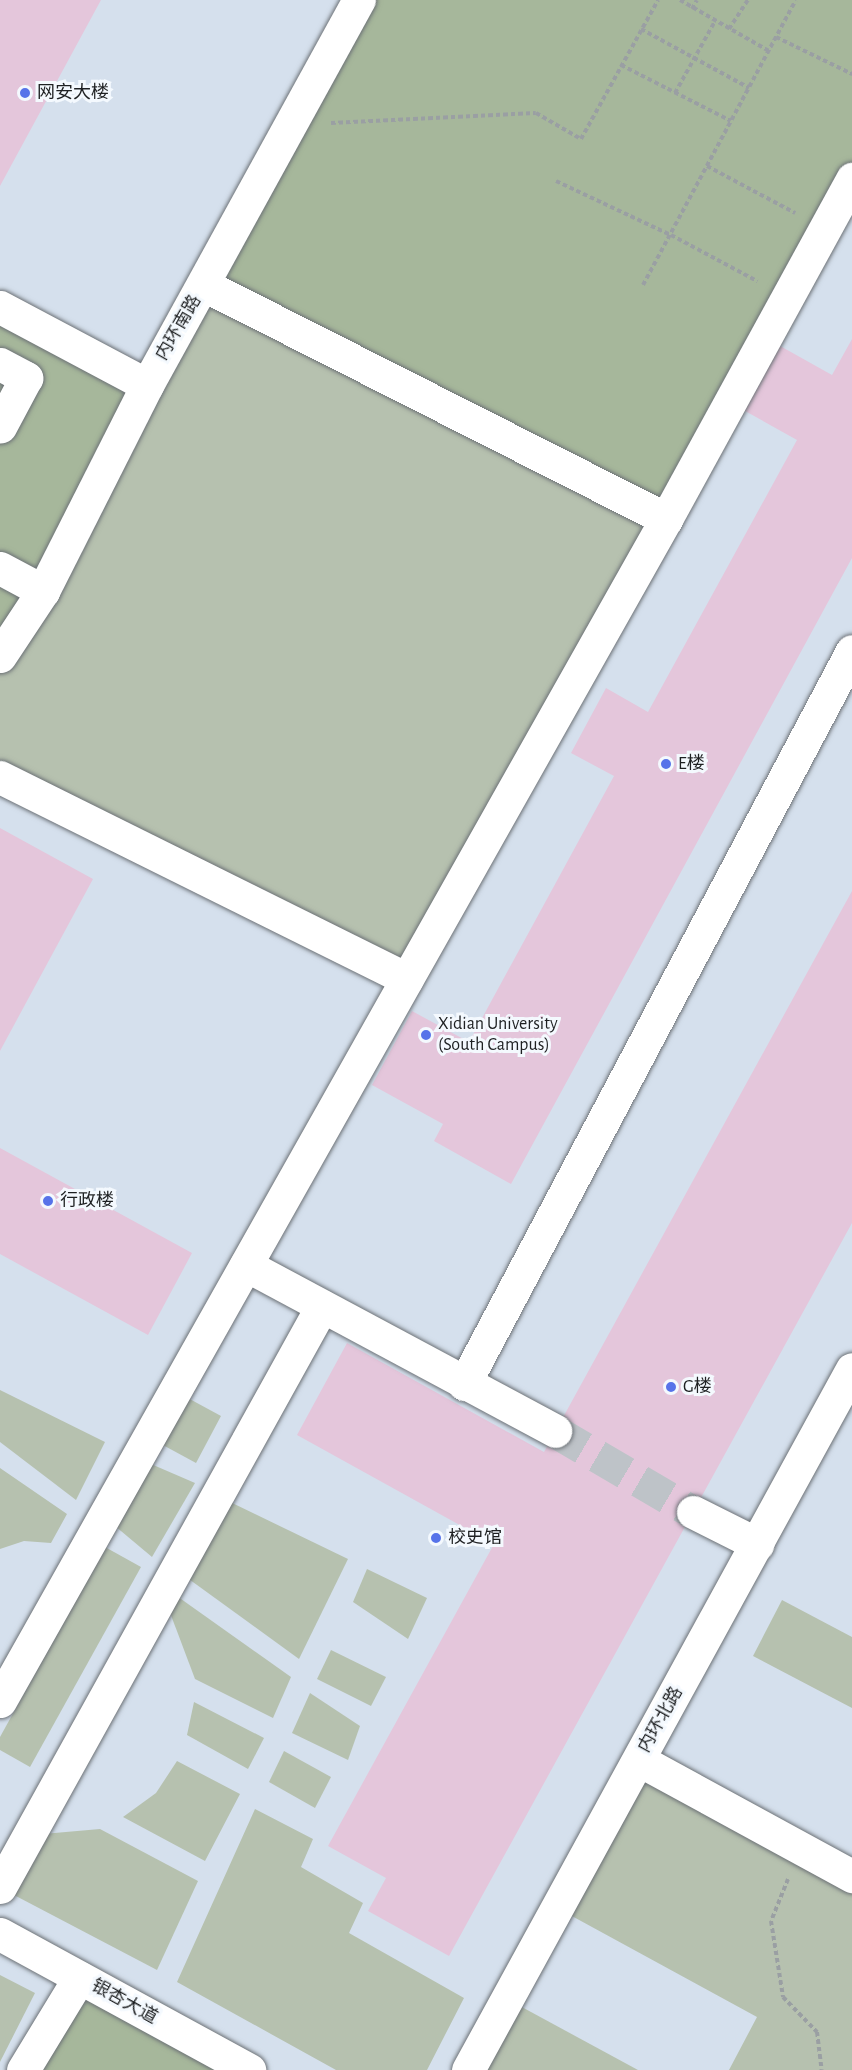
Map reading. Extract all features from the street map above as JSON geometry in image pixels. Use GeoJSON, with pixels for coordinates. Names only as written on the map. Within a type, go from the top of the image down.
{"type":"FeatureCollection","features":[{"type":"Feature","properties":{"kind":"lane","name":"内环南路"},"geometry":{"type":"LineString","coordinates":[[0,656],[43,591],[147,385],[359,0]]}},
{"type":"Feature","properties":{"kind":"lane"},"geometry":{"type":"LineString","coordinates":[[0,1701],[666,519],[852,179]]}},
{"type":"Feature","properties":{"kind":"lane"},"geometry":{"type":"LineString","coordinates":[[204,285],[666,519]]}},
{"type":"Feature","properties":{"kind":"lane"},"geometry":{"type":"LineString","coordinates":[[0,307],[147,385]]}},
{"type":"Feature","properties":{"kind":"lane"},"geometry":{"type":"LineString","coordinates":[[0,364],[26,378],[0,427]]}},
{"type":"Feature","properties":{"kind":"lane"},"geometry":{"type":"LineString","coordinates":[[0,568],[43,591]]}},
{"type":"Feature","properties":{"kind":"lane"},"geometry":{"type":"LineString","coordinates":[[464,1384],[852,651]]}},
{"type":"Feature","properties":{"kind":"lane"},"geometry":{"type":"LineString","coordinates":[[0,777],[407,979]]}},
{"type":"Feature","properties":{"kind":"lane"},"geometry":{"type":"LineString","coordinates":[[246,1265],[555,1431]]}},
{"type":"Feature","properties":{"kind":"lane"},"geometry":{"type":"LineString","coordinates":[[0,1887],[322,1306]]}},
{"type":"Feature","properties":{"kind":"lane","name":"内环北路"},"geometry":{"type":"LineString","coordinates":[[468,2070],[852,1369]]}},
{"type":"Feature","properties":{"kind":"lane"},"geometry":{"type":"LineString","coordinates":[[693,1512],[757,1544]]}},
{"type":"Feature","properties":{"kind":"lane"},"geometry":{"type":"LineString","coordinates":[[639,1760],[852,1876]]}},
{"type":"Feature","properties":{"kind":"lane","name":"银杏大道"},"geometry":{"type":"LineString","coordinates":[[0,1934],[249,2070]]}},
{"type":"Feature","properties":{"kind":"lane"},"geometry":{"type":"LineString","coordinates":[[23,2070],[79,1978]]}},
{"type":"Feature","properties":{"kind":"path"},"geometry":{"type":"LineString","coordinates":[[292,125],[536,113],[581,139],[658,0]]}},
{"type":"Feature","properties":{"kind":"path"},"geometry":{"type":"LineString","coordinates":[[680,0],[692,9],[769,51]]}},
{"type":"Feature","properties":{"kind":"path"},"geometry":{"type":"LineString","coordinates":[[692,9],[697,0]]}},
{"type":"Feature","properties":{"kind":"path"},"geometry":{"type":"LineString","coordinates":[[729,29],[748,0]]}},
{"type":"Feature","properties":{"kind":"path"},"geometry":{"type":"LineString","coordinates":[[643,285],[796,0]]}},
{"type":"Feature","properties":{"kind":"path"},"geometry":{"type":"LineString","coordinates":[[675,93],[715,21]]}},
{"type":"Feature","properties":{"kind":"path"},"geometry":{"type":"LineString","coordinates":[[641,30],[749,87]]}},
{"type":"Feature","properties":{"kind":"path"},"geometry":{"type":"LineString","coordinates":[[776,37],[852,74]]}},
{"type":"Feature","properties":{"kind":"path"},"geometry":{"type":"LineString","coordinates":[[621,65],[731,121]]}},
{"type":"Feature","properties":{"kind":"path"},"geometry":{"type":"LineString","coordinates":[[707,166],[825,228]]}},
{"type":"Feature","properties":{"kind":"path"},"geometry":{"type":"LineString","coordinates":[[556,181],[670,235],[787,298]]}},
{"type":"Feature","properties":{"kind":"path"},"geometry":{"type":"LineString","coordinates":[[801,1848],[771,1921],[783,1997],[817,2032],[822,2070]]}},
{"type":"Feature","properties":{"kind":"shaded area","name":"Xidian University (South Campus)"},"geometry":{"type":"Polygon","coordinates":[[[0,0],[852,0],[852,2070],[0,2070],[0,0]]]}},
{"type":"Feature","properties":{"kind":"green space"},"geometry":{"type":"Polygon","coordinates":[[[359,0],[852,0],[852,179],[666,519],[204,285],[359,0]]]}},
{"type":"Feature","properties":{"kind":"green space"},"geometry":{"type":"Polygon","coordinates":[[[204,285],[666,519],[407,979],[0,777],[0,640],[204,285]]]}},
{"type":"Feature","properties":{"kind":"green space"},"geometry":{"type":"Polygon","coordinates":[[[0,306],[147,385],[0,650],[0,306]]]}},
{"type":"Feature","properties":{"kind":"green space"},"geometry":{"type":"Polygon","coordinates":[[[0,1390],[105,1442],[76,1500],[0,1442],[0,1390]]]}},
{"type":"Feature","properties":{"kind":"green space"},"geometry":{"type":"Polygon","coordinates":[[[186,1397],[221,1416],[196,1463],[161,1444],[186,1397]]]}},
{"type":"Feature","properties":{"kind":"green space"},"geometry":{"type":"Polygon","coordinates":[[[151,1464],[195,1483],[152,1557],[115,1526],[151,1464]]]}},
{"type":"Feature","properties":{"kind":"green space"},"geometry":{"type":"Polygon","coordinates":[[[0,1468],[67,1514],[51,1543],[24,1541],[0,1549],[0,1468]]]}},
{"type":"Feature","properties":{"kind":"green space"},"geometry":{"type":"Polygon","coordinates":[[[226,1500],[348,1559],[299,1659],[186,1577],[226,1500]]]}},
{"type":"Feature","properties":{"kind":"green space"},"geometry":{"type":"Polygon","coordinates":[[[105,1547],[141,1567],[30,1767],[0,1750],[0,1737],[105,1547]]]}},
{"type":"Feature","properties":{"kind":"green space"},"geometry":{"type":"Polygon","coordinates":[[[367,1569],[427,1598],[408,1639],[353,1602],[367,1569]]]}},
{"type":"Feature","properties":{"kind":"green space"},"geometry":{"type":"Polygon","coordinates":[[[174,1594],[291,1677],[273,1718],[195,1679],[169,1610],[174,1594]]]}},
{"type":"Feature","properties":{"kind":"green space"},"geometry":{"type":"Polygon","coordinates":[[[782,1600],[852,1637],[852,1708],[753,1656],[782,1600]]]}},
{"type":"Feature","properties":{"kind":"green space"},"geometry":{"type":"Polygon","coordinates":[[[331,1650],[386,1677],[371,1706],[317,1679],[331,1650]]]}},
{"type":"Feature","properties":{"kind":"green space"},"geometry":{"type":"Polygon","coordinates":[[[310,1693],[360,1726],[348,1760],[292,1733],[310,1693]]]}},
{"type":"Feature","properties":{"kind":"green space"},"geometry":{"type":"Polygon","coordinates":[[[194,1702],[264,1738],[248,1769],[187,1735],[194,1702]]]}},
{"type":"Feature","properties":{"kind":"green space"},"geometry":{"type":"Polygon","coordinates":[[[284,1751],[331,1777],[315,1808],[269,1782],[284,1751]]]}},
{"type":"Feature","properties":{"kind":"green space"},"geometry":{"type":"Polygon","coordinates":[[[639,1760],[852,1876],[852,2070],[729,2070],[757,2017],[559,1909],[639,1760]]]}},
{"type":"Feature","properties":{"kind":"green space"},"geometry":{"type":"Polygon","coordinates":[[[177,1761],[240,1794],[205,1861],[123,1817],[156,1793],[177,1761]]]}},
{"type":"Feature","properties":{"kind":"green space"},"geometry":{"type":"Polygon","coordinates":[[[255,1809],[313,1839],[301,1867],[363,1903],[349,1933],[464,1998],[427,2070],[336,2070],[177,1982],[255,1809]]]}},
{"type":"Feature","properties":{"kind":"green space"},"geometry":{"type":"Polygon","coordinates":[[[100,1829],[198,1881],[157,1970],[14,1895],[43,1834],[100,1829]]]}},
{"type":"Feature","properties":{"kind":"green space"},"geometry":{"type":"Polygon","coordinates":[[[0,1975],[35,1993],[0,2062],[0,1975]]]}},
{"type":"Feature","properties":{"kind":"green space"},"geometry":{"type":"Polygon","coordinates":[[[79,1978],[248,2070],[23,2070],[79,1978]]]}},
{"type":"Feature","properties":{"kind":"green space"},"geometry":{"type":"Polygon","coordinates":[[[507,1999],[638,2070],[468,2070],[507,1999]]]}},
{"type":"Feature","properties":{"kind":"building","name":"网安大楼"},"geometry":{"type":"Polygon","coordinates":[[[0,0],[101,0],[0,186],[0,0]]]}},
{"type":"Feature","properties":{"kind":"building","name":"E楼"},"geometry":{"type":"Polygon","coordinates":[[[852,339],[852,558],[511,1184],[434,1141],[443,1124],[372,1085],[412,1011],[469,1042],[614,776],[571,753],[606,688],[648,712],[797,440],[738,407],[773,342],[832,375],[852,339]]]}},
{"type":"Feature","properties":{"kind":"building"},"geometry":{"type":"Polygon","coordinates":[[[0,828],[93,879],[0,1051],[0,828]]]}},
{"type":"Feature","properties":{"kind":"building","name":"G楼"},"geometry":{"type":"Polygon","coordinates":[[[852,891],[852,1223],[449,1956],[368,1911],[386,1878],[328,1846],[494,1544],[297,1435],[347,1343],[544,1452],[852,891]]]}},
{"type":"Feature","properties":{"kind":"building","name":"行政楼"},"geometry":{"type":"Polygon","coordinates":[[[0,1148],[192,1253],[148,1335],[0,1254],[0,1148]]]}},
{"type":"Feature","properties":{"kind":"tunnel"},"geometry":{"type":"LineString","coordinates":[[555,1431],[693,1512]]}},
{"type":"Feature","properties":{"kind":"place","name":"网安大楼"},"geometry":{"type":"Point","coordinates":[25,93]}},
{"type":"Feature","properties":{"kind":"place","name":"E楼"},"geometry":{"type":"Point","coordinates":[666,764]}},
{"type":"Feature","properties":{"kind":"place","name":"Xidian University (South Campus)"},"geometry":{"type":"Point","coordinates":[426,1035]}},
{"type":"Feature","properties":{"kind":"place","name":"行政楼"},"geometry":{"type":"Point","coordinates":[48,1201]}},
{"type":"Feature","properties":{"kind":"place","name":"G楼"},"geometry":{"type":"Point","coordinates":[671,1387]}},
{"type":"Feature","properties":{"kind":"place","name":"校史馆"},"geometry":{"type":"Point","coordinates":[436,1538]}}]}
